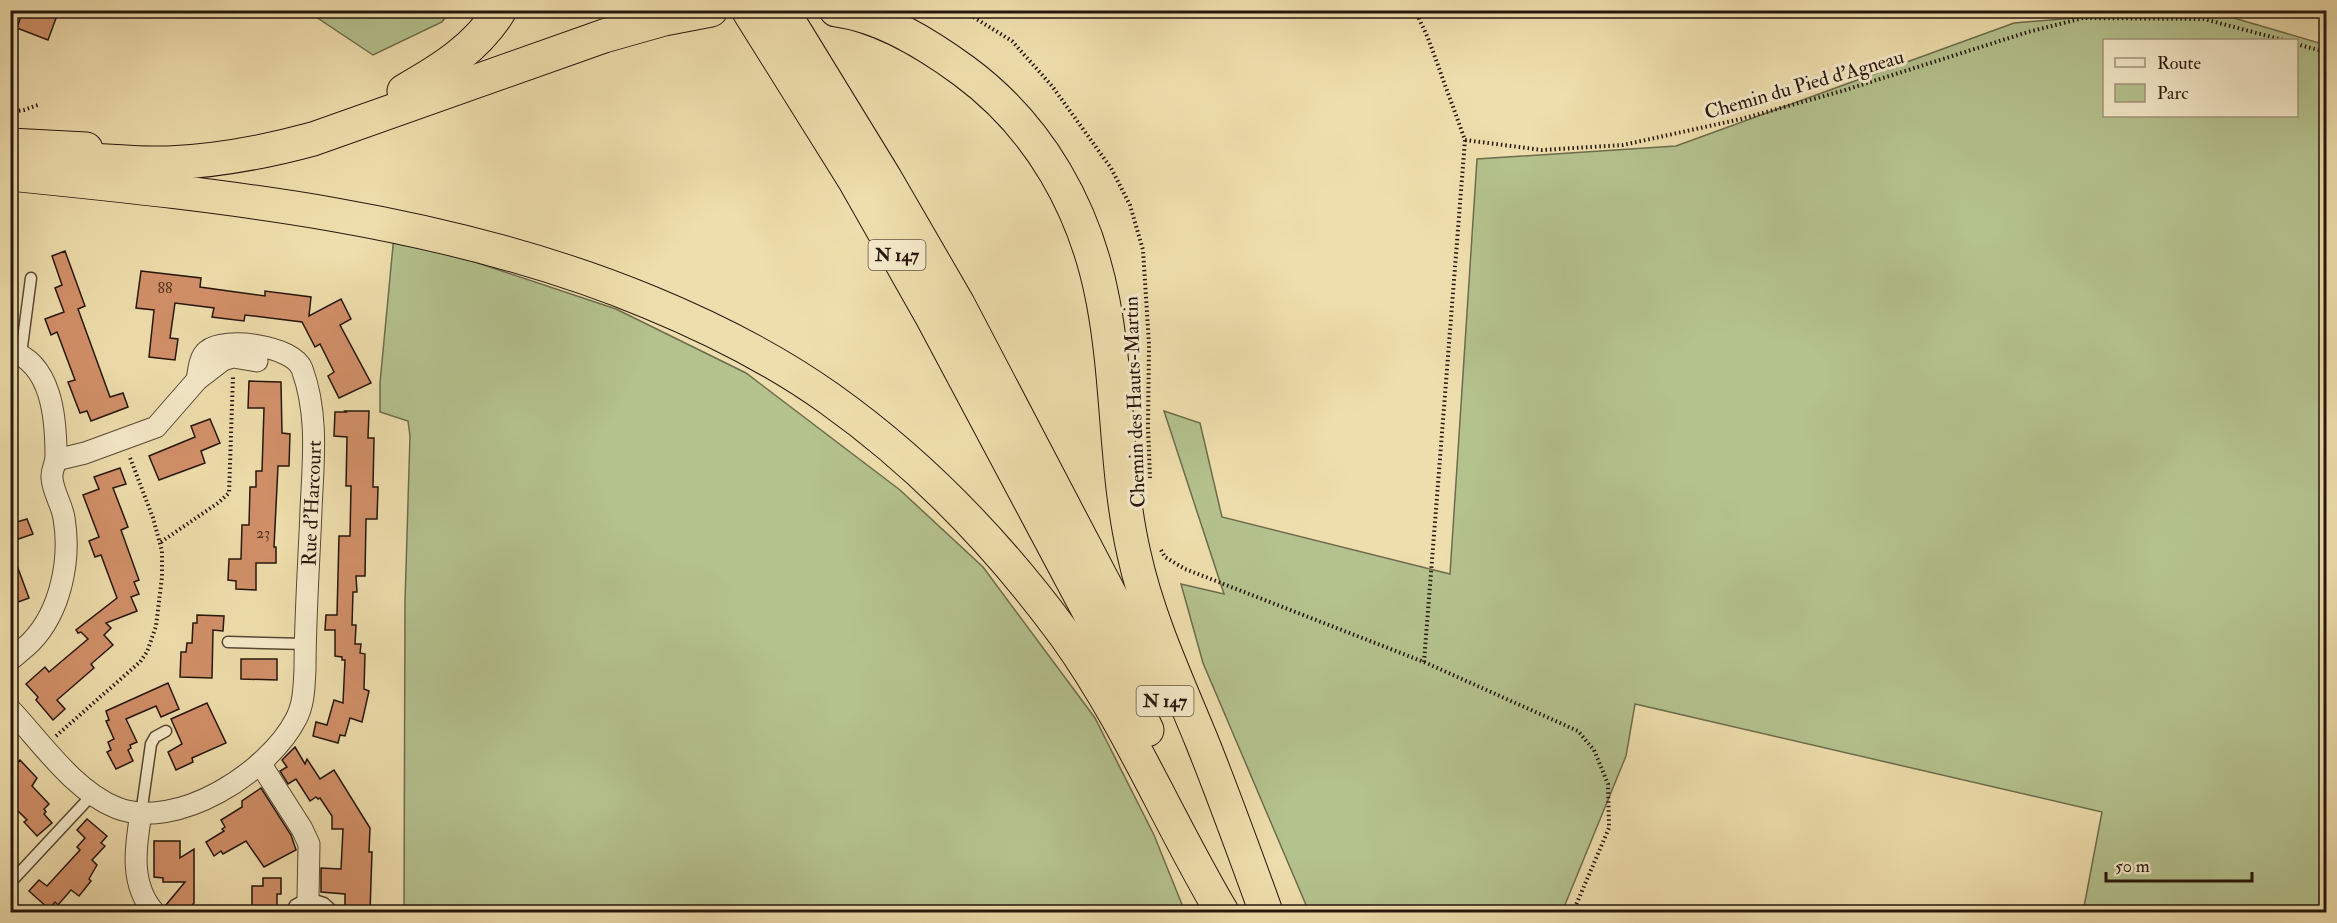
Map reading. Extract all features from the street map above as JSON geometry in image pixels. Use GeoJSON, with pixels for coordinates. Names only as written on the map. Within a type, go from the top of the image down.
{"type":"FeatureCollection","features":[{"type":"Feature","properties":{"kind":"highway"},"geometry":{"type":"LineString","coordinates":[[10,146],[123,150],[212,149],[278,137],[341,117],[412,87],[443,69],[476,42],[500,10]]}},
{"type":"Feature","properties":{"kind":"highway"},"geometry":{"type":"LineString","coordinates":[[10,155],[166,163],[223,159],[264,152],[313,139],[604,36],[664,19],[711,10]]}},
{"type":"Feature","properties":{"kind":"highway","name":"N 147"},"geometry":{"type":"LineString","coordinates":[[748,10],[855,181],[931,315],[1034,506],[1096,625],[1156,751],[1224,912]]}},
{"type":"Feature","properties":{"kind":"highway","name":"N 147"},"geometry":{"type":"LineString","coordinates":[[782,10],[885,178],[958,304],[1125,621],[1266,912]]}},
{"type":"Feature","properties":{"kind":"highway"},"geometry":{"type":"LineString","coordinates":[[836,10],[895,29],[943,56],[980,83],[1018,120],[1050,161],[1074,207],[1093,255],[1104,304],[1123,496],[1134,555],[1153,623],[1221,789],[1266,912]]}},
{"type":"Feature","properties":{"kind":"highway"},"geometry":{"type":"LineString","coordinates":[[10,174],[171,190],[274,204],[364,219],[452,238],[529,258],[606,284],[691,320],[765,357],[829,398],[892,447],[951,501],[1008,564],[1066,636],[1123,726],[1193,863],[1224,912]]}},
{"type":"Feature","properties":{"kind":"street"},"geometry":{"type":"LineString","coordinates":[[197,380],[202,357],[209,350],[221,344],[282,351],[300,365]]}},
{"type":"Feature","properties":{"kind":"street"},"geometry":{"type":"LineString","coordinates":[[10,660],[32,641],[48,618],[63,572],[67,538],[52,478],[56,460],[54,417],[42,379],[32,362],[16,352]]}},
{"type":"Feature","properties":{"kind":"street"},"geometry":{"type":"LineString","coordinates":[[56,460],[85,453],[160,423],[197,380],[217,364],[234,357],[300,365]]}},
{"type":"Feature","properties":{"kind":"street","name":"Rue d'Harcourt"},"geometry":{"type":"LineString","coordinates":[[10,709],[74,779],[92,795],[116,807],[141,814],[178,810],[230,785],[260,763],[289,731],[301,709],[304,688],[314,427],[300,365]]}},
{"type":"Feature","properties":{"kind":"street"},"geometry":{"type":"LineString","coordinates":[[260,763],[309,844],[308,898]]}},
{"type":"Feature","properties":{"kind":"street"},"geometry":{"type":"LineString","coordinates":[[141,814],[136,853],[137,879],[139,890],[154,912]]}},
{"type":"Feature","properties":{"kind":"lane"},"geometry":{"type":"LineString","coordinates":[[16,352],[31,278]]}},
{"type":"Feature","properties":{"kind":"lane"},"geometry":{"type":"LineString","coordinates":[[228,642],[305,644]]}},
{"type":"Feature","properties":{"kind":"lane"},"geometry":{"type":"LineString","coordinates":[[141,814],[151,744],[155,737],[166,731]]}},
{"type":"Feature","properties":{"kind":"lane"},"geometry":{"type":"LineString","coordinates":[[10,883],[92,795]]}},
{"type":"Feature","properties":{"kind":"lane"},"geometry":{"type":"LineString","coordinates":[[291,912],[295,904],[308,898],[324,903],[334,912]]}},
{"type":"Feature","properties":{"kind":"lane"},"geometry":{"type":"LineString","coordinates":[[10,907],[13,912]]}},
{"type":"Feature","properties":{"kind":"path","name":"Chemin des Hauts-Martin"},"geometry":{"type":"LineString","coordinates":[[962,10],[1012,41],[1052,86],[1111,168],[1130,205],[1143,250],[1149,344],[1150,481]]}},
{"type":"Feature","properties":{"kind":"path"},"geometry":{"type":"LineString","coordinates":[[1415,10],[1428,38],[1465,140],[1424,662]]}},
{"type":"Feature","properties":{"kind":"path","name":"Chemin du Pied d’Agneau"},"geometry":{"type":"LineString","coordinates":[[1465,140],[1542,150],[1623,145],[1741,119],[1842,91],[2028,32],[2083,18],[2204,19],[2279,39]]}},
{"type":"Feature","properties":{"kind":"path"},"geometry":{"type":"LineString","coordinates":[[2298,45],[2326,52]]}},
{"type":"Feature","properties":{"kind":"path"},"geometry":{"type":"LineString","coordinates":[[10,112],[38,105]]}},
{"type":"Feature","properties":{"kind":"path"},"geometry":{"type":"LineString","coordinates":[[161,542],[229,493],[234,357]]}},
{"type":"Feature","properties":{"kind":"path"},"geometry":{"type":"LineString","coordinates":[[44,746],[140,662],[147,652],[156,626],[162,577],[161,542],[122,439]]}},
{"type":"Feature","properties":{"kind":"path"},"geometry":{"type":"LineString","coordinates":[[1160,548],[1165,556],[1185,569],[1424,662],[1578,731],[1594,750],[1608,784],[1609,828],[1573,912]]}},
{"type":"Feature","properties":{"kind":"green space"},"geometry":{"type":"Polygon","coordinates":[[[450,10],[442,22],[373,55],[307,11],[450,10]]]}},
{"type":"Feature","properties":{"kind":"green space"},"geometry":{"type":"Polygon","coordinates":[[[2161,11],[2210,11],[2326,45],[2326,912],[2083,912],[2102,812],[1635,704],[1626,756],[1562,912],[1309,912],[1203,663],[1181,584],[1224,594],[1164,411],[1200,423],[1222,517],[1450,574],[1477,159],[1676,146],[2014,23],[2161,11]]]}},
{"type":"Feature","properties":{"kind":"green space"},"geometry":{"type":"Polygon","coordinates":[[[394,235],[616,309],[746,373],[900,490],[983,567],[1095,718],[1154,835],[1185,912],[404,912],[405,601],[410,436],[408,421],[380,412],[380,383],[394,235]]]}},
{"type":"Feature","properties":{"kind":"building"},"geometry":{"type":"Polygon","coordinates":[[[23,10],[59,10],[48,40],[17,28],[23,10]]]}},
{"type":"Feature","properties":{"kind":"building"},"geometry":{"type":"Polygon","coordinates":[[[65,251],[85,306],[78,309],[110,397],[123,393],[128,407],[91,421],[87,411],[80,413],[68,382],[75,380],[57,332],[51,335],[45,319],[64,312],[55,288],[62,285],[52,256],[65,251]]]}},
{"type":"Feature","properties":{"kind":"building"},"geometry":{"type":"Polygon","coordinates":[[[141,271],[201,278],[200,287],[265,296],[265,291],[311,297],[309,316],[341,299],[351,319],[340,325],[371,383],[339,398],[328,376],[334,372],[320,344],[315,347],[302,322],[245,315],[244,321],[212,317],[214,308],[175,303],[170,338],[178,339],[175,360],[149,357],[154,310],[136,308],[141,271]]]}},
{"type":"Feature","properties":{"kind":"building"},"geometry":{"type":"Polygon","coordinates":[[[249,381],[281,382],[282,433],[290,434],[289,466],[278,466],[274,547],[276,547],[276,563],[256,563],[256,590],[236,589],[236,581],[228,580],[229,559],[241,559],[242,525],[249,525],[250,487],[256,487],[256,471],[262,471],[264,408],[248,408],[249,381]]]}},
{"type":"Feature","properties":{"kind":"building"},"geometry":{"type":"Polygon","coordinates":[[[369,411],[368,438],[374,438],[373,487],[378,487],[377,519],[366,519],[365,576],[356,576],[357,592],[353,592],[352,625],[356,625],[355,644],[361,644],[360,653],[365,654],[364,689],[369,691],[362,722],[350,718],[345,736],[340,735],[338,743],[313,736],[316,722],[327,725],[334,700],[343,703],[345,660],[335,656],[335,630],[325,630],[326,615],[337,615],[339,536],[350,536],[351,486],[346,486],[347,437],[334,436],[335,412],[369,411]]]}},
{"type":"Feature","properties":{"kind":"building"},"geometry":{"type":"Polygon","coordinates":[[[210,419],[220,443],[201,451],[205,463],[159,480],[149,456],[195,437],[191,426],[210,419]]]}},
{"type":"Feature","properties":{"kind":"building"},"geometry":{"type":"Polygon","coordinates":[[[120,468],[126,484],[113,488],[128,527],[121,530],[139,580],[134,582],[139,594],[131,597],[137,611],[106,623],[111,628],[104,635],[113,645],[91,664],[94,668],[57,700],[65,709],[53,720],[36,700],[38,697],[26,684],[45,667],[49,672],[88,639],[76,630],[117,598],[101,555],[95,557],[89,541],[99,537],[83,495],[99,489],[94,477],[120,468]]]}},
{"type":"Feature","properties":{"kind":"building"},"geometry":{"type":"Polygon","coordinates":[[[27,519],[33,534],[10,542],[10,524],[27,519]]]}},
{"type":"Feature","properties":{"kind":"building"},"geometry":{"type":"Polygon","coordinates":[[[12,552],[29,598],[10,605],[10,553],[12,552]]]}},
{"type":"Feature","properties":{"kind":"building"},"geometry":{"type":"Polygon","coordinates":[[[197,615],[224,616],[223,631],[213,630],[212,678],[180,677],[181,652],[186,652],[187,643],[192,643],[193,623],[197,623],[197,615]]]}},
{"type":"Feature","properties":{"kind":"building"},"geometry":{"type":"Polygon","coordinates":[[[241,659],[277,659],[277,680],[241,679],[241,659]]]}},
{"type":"Feature","properties":{"kind":"building"},"geometry":{"type":"Polygon","coordinates":[[[168,683],[179,709],[161,717],[156,706],[126,719],[137,742],[130,745],[131,748],[128,750],[133,761],[116,769],[107,752],[111,750],[108,742],[114,739],[106,721],[109,720],[106,711],[168,683]]]}},
{"type":"Feature","properties":{"kind":"building"},"geometry":{"type":"Polygon","coordinates":[[[207,703],[226,743],[192,758],[193,762],[176,770],[168,752],[182,744],[171,719],[207,703]]]}},
{"type":"Feature","properties":{"kind":"building"},"geometry":{"type":"Polygon","coordinates":[[[295,747],[305,764],[307,759],[320,779],[334,770],[370,828],[369,852],[372,852],[370,912],[351,912],[345,909],[345,894],[321,892],[321,868],[341,869],[343,829],[332,829],[332,816],[320,798],[316,797],[310,801],[296,779],[288,784],[280,771],[287,767],[282,760],[295,747]]]}},
{"type":"Feature","properties":{"kind":"building"},"geometry":{"type":"Polygon","coordinates":[[[20,760],[37,778],[32,786],[49,804],[44,809],[46,812],[44,814],[52,823],[37,836],[24,822],[27,820],[10,803],[10,797],[17,791],[10,784],[10,769],[20,760]]]}},
{"type":"Feature","properties":{"kind":"building"},"geometry":{"type":"Polygon","coordinates":[[[261,788],[291,835],[296,850],[264,867],[246,841],[223,854],[221,851],[214,856],[206,842],[224,831],[222,829],[225,827],[221,820],[242,807],[242,801],[261,788]]]}},
{"type":"Feature","properties":{"kind":"building"},"geometry":{"type":"Polygon","coordinates":[[[87,819],[107,836],[101,843],[105,846],[92,860],[97,865],[89,879],[91,881],[79,896],[71,890],[58,905],[55,902],[49,909],[29,891],[39,880],[47,886],[80,850],[77,847],[85,838],[77,830],[87,819]]]}},
{"type":"Feature","properties":{"kind":"building"},"geometry":{"type":"Polygon","coordinates":[[[154,841],[180,841],[180,858],[194,849],[194,903],[186,912],[175,912],[166,905],[185,882],[163,882],[163,878],[154,877],[154,841]]]}},
{"type":"Feature","properties":{"kind":"building"},"geometry":{"type":"Polygon","coordinates":[[[263,878],[281,878],[281,894],[277,894],[277,912],[252,912],[252,886],[263,886],[263,878]]]}}]}
